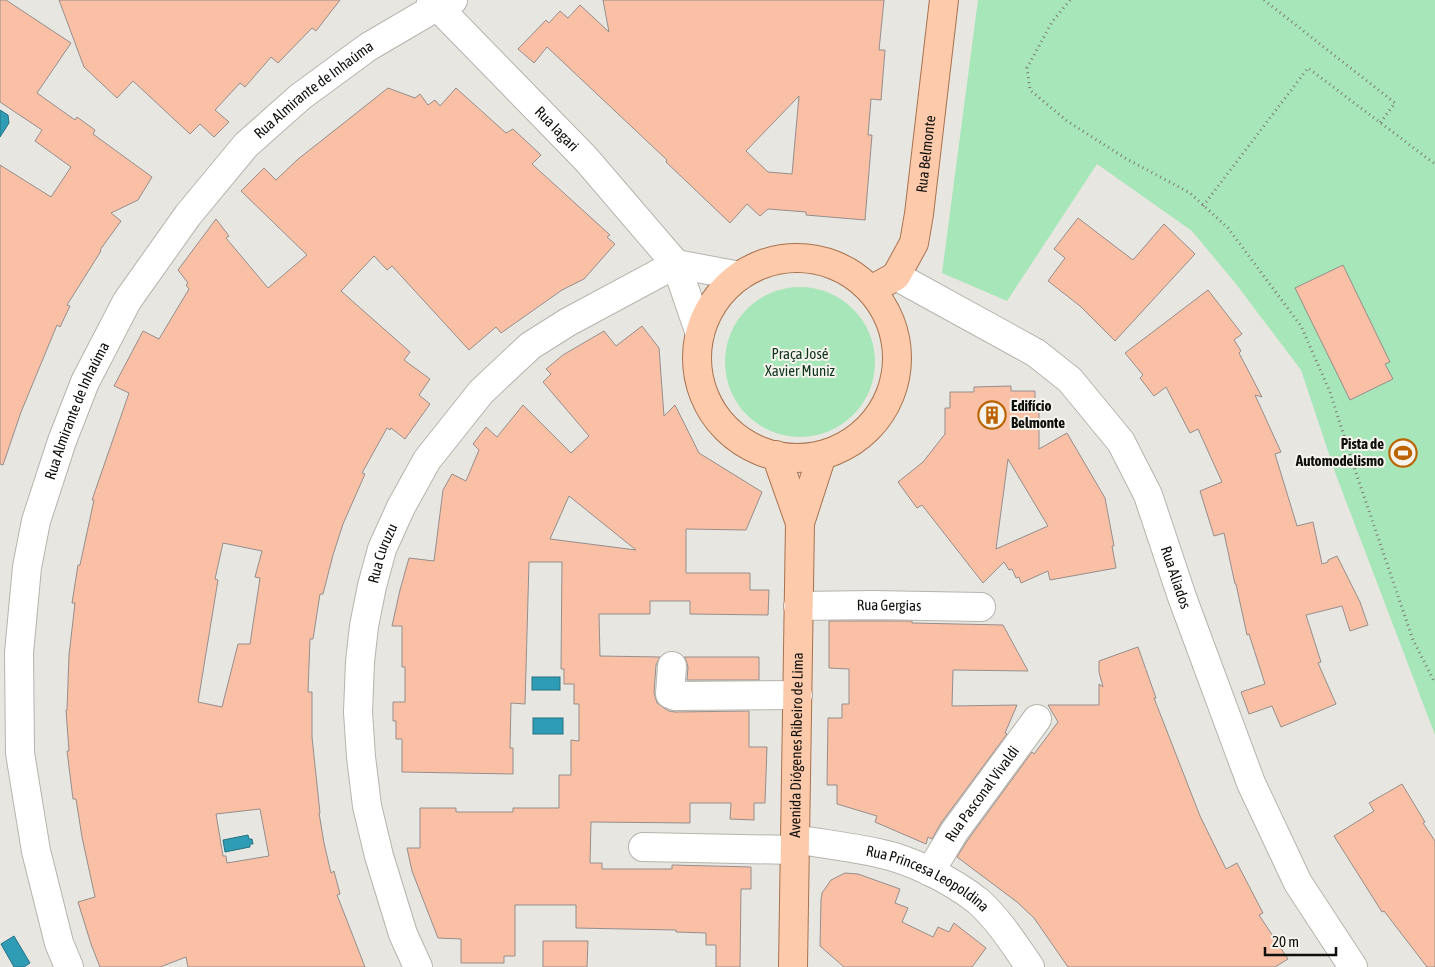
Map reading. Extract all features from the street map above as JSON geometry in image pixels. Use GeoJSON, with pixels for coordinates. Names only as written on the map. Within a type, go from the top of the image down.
{"type":"FeatureCollection","features":[{"type":"Feature","properties":{"kind":"main road","name":"Rua Belmonte"},"geometry":{"type":"LineString","coordinates":[[896,276],[914,243],[944,0]]}},
{"type":"Feature","properties":{"kind":"main road"},"geometry":{"type":"LineString","coordinates":[[784,258],[808,258],[832,264],[853,275],[871,290],[886,312],[895,335],[898,361],[894,386],[883,410],[867,430],[846,445],[822,455],[802,458],[776,455],[754,448],[735,436],[719,420],[706,400],[699,379],[697,356],[700,334],[714,301],[740,276],[761,264],[784,258]]}},
{"type":"Feature","properties":{"kind":"main road"},"geometry":{"type":"LineString","coordinates":[[871,290],[896,276]]}},
{"type":"Feature","properties":{"kind":"main road","name":"Avenida Diógenes Ribeiro de Lima"},"geometry":{"type":"LineString","coordinates":[[776,455],[800,523]]}},
{"type":"Feature","properties":{"kind":"main road","name":"Avenida Diógenes Ribeiro de Lima"},"geometry":{"type":"LineString","coordinates":[[793,967],[800,523],[822,455]]}},
{"type":"Feature","properties":{"kind":"street","name":"Rua Iagari"},"geometry":{"type":"LineString","coordinates":[[441,2],[586,159],[676,264],[700,334]]}},
{"type":"Feature","properties":{"kind":"street","name":"Rua Almirante de Inhaúma"},"geometry":{"type":"LineString","coordinates":[[69,967],[59,943],[36,850],[20,753],[18,653],[27,566],[35,530],[62,441],[85,382],[127,301],[188,215],[246,145],[300,97],[368,47],[441,2]]}},
{"type":"Feature","properties":{"kind":"street"},"geometry":{"type":"LineString","coordinates":[[676,264],[740,276]]}},
{"type":"Feature","properties":{"kind":"street","name":"Rua Curuzu"},"geometry":{"type":"LineString","coordinates":[[418,967],[404,934],[379,856],[367,806],[361,757],[358,712],[360,662],[372,586],[382,549],[400,507],[427,460],[480,392],[530,346],[568,322],[676,264]]}},
{"type":"Feature","properties":{"kind":"street","name":"Rua Aliados"},"geometry":{"type":"LineString","coordinates":[[896,276],[1036,353],[1070,380],[1121,442],[1148,495],[1182,597],[1251,783],[1298,883],[1353,967]]}},
{"type":"Feature","properties":{"kind":"street","name":"Rua Gergias"},"geometry":{"type":"LineString","coordinates":[[798,606],[981,607]]}},
{"type":"Feature","properties":{"kind":"street"},"geometry":{"type":"LineString","coordinates":[[672,666],[670,694],[675,696],[798,695]]}},
{"type":"Feature","properties":{"kind":"street","name":"Rua Pasconal Vivaldi"},"geometry":{"type":"LineString","coordinates":[[930,872],[954,832],[1037,719]]}},
{"type":"Feature","properties":{"kind":"street","name":"Rua Princesa Leopoldina"},"geometry":{"type":"LineString","coordinates":[[643,847],[795,845],[880,853],[930,872],[956,886],[978,902],[1004,928],[1030,967]]}},
{"type":"Feature","properties":{"kind":"path"},"geometry":{"type":"LineString","coordinates":[[1070,0],[1052,22],[1027,68],[1030,90],[1067,121],[1125,158],[1190,193],[1228,228],[1301,326],[1330,392],[1413,640],[1435,683]]}},
{"type":"Feature","properties":{"kind":"path"},"geometry":{"type":"LineString","coordinates":[[1264,0],[1395,103],[1380,123]]}},
{"type":"Feature","properties":{"kind":"path"},"geometry":{"type":"LineString","coordinates":[[1203,206],[1308,68],[1435,164]]}},
{"type":"Feature","properties":{"kind":"green space"},"geometry":{"type":"Polygon","coordinates":[[[978,0],[1435,0],[1435,735],[1336,475],[1301,370],[1236,284],[1192,231],[1097,164],[1007,301],[942,273],[978,0]]]}},
{"type":"Feature","properties":{"kind":"green space","name":"Praça José Xavier Muniz"},"geometry":{"type":"Polygon","coordinates":[[[800,287],[815,288],[829,292],[842,299],[853,309],[863,320],[870,333],[874,347],[874,377],[870,391],[863,404],[853,415],[842,425],[829,432],[815,436],[800,437],[785,436],[771,432],[758,425],[747,415],[737,404],[730,391],[726,377],[725,362],[726,347],[730,333],[737,320],[747,309],[758,299],[771,292],[785,288],[800,287]]]}},
{"type":"Feature","properties":{"kind":"water"},"geometry":{"type":"Polygon","coordinates":[[[0,110],[8,115],[9,123],[0,137],[0,110]]]}},
{"type":"Feature","properties":{"kind":"water"},"geometry":{"type":"Polygon","coordinates":[[[532,677],[560,677],[560,690],[532,690],[532,677]]]}},
{"type":"Feature","properties":{"kind":"water"},"geometry":{"type":"Polygon","coordinates":[[[533,718],[563,718],[563,734],[533,734],[533,718]]]}},
{"type":"Feature","properties":{"kind":"water"},"geometry":{"type":"Polygon","coordinates":[[[248,835],[249,839],[252,839],[253,844],[250,844],[250,847],[225,852],[223,840],[248,835]]]}},
{"type":"Feature","properties":{"kind":"water"},"geometry":{"type":"Polygon","coordinates":[[[14,936],[30,963],[24,967],[14,967],[1,944],[14,936]]]}},
{"type":"Feature","properties":{"kind":"building"},"geometry":{"type":"Polygon","coordinates":[[[0,0],[6,0],[71,43],[37,93],[75,120],[77,117],[95,130],[93,134],[152,177],[138,200],[111,213],[121,221],[100,250],[67,305],[70,306],[60,327],[57,325],[21,412],[3,465],[0,464],[0,165],[51,197],[71,167],[35,141],[42,130],[0,102],[0,0]]]}},
{"type":"Feature","properties":{"kind":"building"},"geometry":{"type":"Polygon","coordinates":[[[59,0],[340,0],[316,31],[312,28],[278,63],[271,57],[245,87],[240,83],[215,110],[229,122],[214,137],[200,124],[190,134],[133,81],[117,98],[84,67],[59,0]]]}},
{"type":"Feature","properties":{"kind":"building"},"geometry":{"type":"Polygon","coordinates":[[[603,0],[884,0],[879,50],[885,50],[881,100],[871,99],[868,135],[872,135],[865,220],[806,215],[806,212],[768,209],[760,216],[747,204],[730,223],[666,162],[667,160],[547,47],[534,63],[518,49],[546,20],[549,23],[560,11],[568,18],[580,5],[609,32],[603,0]],[[799,96],[746,151],[768,172],[792,174],[799,96]]]}},
{"type":"Feature","properties":{"kind":"building"},"geometry":{"type":"Polygon","coordinates":[[[388,88],[415,98],[420,94],[428,105],[435,100],[440,106],[456,88],[506,133],[513,129],[541,155],[532,164],[610,235],[607,237],[615,244],[584,279],[562,290],[501,333],[496,327],[469,350],[392,266],[387,270],[374,256],[341,291],[410,352],[404,360],[430,379],[419,395],[430,404],[405,439],[391,428],[390,430],[387,428],[362,473],[365,474],[343,524],[323,594],[320,594],[313,639],[310,639],[308,692],[312,692],[312,737],[319,813],[324,843],[331,873],[334,871],[340,894],[337,895],[365,967],[188,967],[186,957],[160,967],[100,967],[78,902],[95,897],[76,799],[73,799],[67,751],[69,751],[66,710],[69,655],[75,603],[72,603],[78,565],[80,565],[94,500],[92,500],[129,393],[114,386],[143,331],[159,339],[189,289],[186,285],[188,283],[178,270],[216,219],[229,236],[226,238],[268,288],[307,255],[241,191],[264,168],[276,180],[297,160],[388,88]],[[223,543],[215,579],[218,580],[198,702],[222,707],[238,644],[250,644],[260,578],[255,577],[262,551],[223,543]],[[260,809],[216,814],[223,856],[226,856],[227,863],[269,856],[260,809]]]}},
{"type":"Feature","properties":{"kind":"building"},"geometry":{"type":"Polygon","coordinates":[[[1078,218],[1133,260],[1164,224],[1195,254],[1115,341],[1080,306],[1048,281],[1065,258],[1054,249],[1078,218]]]}},
{"type":"Feature","properties":{"kind":"building"},"geometry":{"type":"Polygon","coordinates":[[[1343,265],[1390,362],[1385,364],[1393,379],[1350,400],[1295,288],[1343,265]]]}},
{"type":"Feature","properties":{"kind":"building"},"geometry":{"type":"Polygon","coordinates":[[[1208,290],[1242,334],[1234,340],[1262,397],[1255,395],[1281,452],[1275,454],[1297,526],[1313,522],[1322,564],[1337,556],[1360,602],[1368,625],[1350,631],[1342,606],[1306,615],[1321,662],[1318,663],[1336,704],[1281,727],[1272,706],[1249,714],[1241,692],[1265,684],[1249,634],[1247,635],[1224,533],[1214,536],[1200,491],[1222,482],[1198,429],[1190,433],[1166,387],[1154,396],[1140,378],[1143,375],[1125,353],[1208,290]]]}},
{"type":"Feature","properties":{"kind":"building"},"geometry":{"type":"Polygon","coordinates":[[[642,326],[659,348],[664,416],[675,405],[699,453],[762,492],[746,530],[686,529],[686,573],[750,573],[750,590],[769,590],[768,615],[690,614],[690,601],[650,601],[650,614],[599,614],[600,656],[660,657],[656,665],[654,693],[657,703],[669,711],[749,711],[749,747],[767,747],[765,803],[754,803],[754,820],[730,819],[731,803],[690,803],[690,823],[591,822],[590,863],[602,863],[602,869],[672,869],[672,865],[751,867],[751,889],[741,889],[740,967],[716,967],[716,945],[706,945],[706,933],[676,932],[676,930],[576,928],[576,905],[515,905],[515,956],[504,956],[504,963],[461,963],[461,939],[438,938],[412,871],[407,848],[420,848],[420,808],[456,808],[456,812],[513,812],[513,808],[559,808],[559,775],[571,775],[571,740],[579,741],[579,704],[574,704],[574,684],[564,684],[564,669],[561,669],[562,562],[529,562],[525,704],[511,703],[510,748],[513,748],[513,774],[402,772],[402,739],[396,739],[396,721],[393,721],[393,702],[405,702],[405,667],[402,667],[402,626],[392,626],[400,590],[409,558],[434,561],[443,490],[452,474],[466,481],[479,450],[473,444],[486,427],[497,437],[523,405],[571,453],[589,436],[543,382],[551,374],[546,369],[563,355],[604,331],[616,346],[642,326]],[[569,496],[550,539],[636,550],[569,496]]]}},
{"type":"Feature","properties":{"kind":"building"},"geometry":{"type":"Polygon","coordinates":[[[1011,386],[1011,391],[1035,391],[1035,407],[1039,407],[1039,449],[1067,433],[1105,498],[1116,568],[1050,580],[1048,571],[1021,583],[1019,577],[1016,578],[1012,569],[1009,570],[1004,562],[983,583],[922,505],[917,508],[898,482],[923,462],[945,434],[945,408],[950,408],[950,392],[974,392],[974,387],[1011,386]],[[1008,459],[996,549],[1048,526],[1008,459]]]}},
{"type":"Feature","properties":{"kind":"building"},"geometry":{"type":"Polygon","coordinates":[[[829,621],[912,621],[912,623],[1003,625],[1028,671],[953,670],[952,706],[1017,705],[1005,733],[1007,734],[941,823],[932,839],[928,837],[926,844],[875,822],[877,816],[837,804],[837,785],[827,785],[828,718],[842,718],[842,704],[849,704],[849,669],[829,668],[829,621]]]}},
{"type":"Feature","properties":{"kind":"building"},"geometry":{"type":"Polygon","coordinates":[[[1138,647],[1156,698],[1154,698],[1200,816],[1226,869],[1237,863],[1263,913],[1259,915],[1288,959],[1275,967],[1068,967],[1034,918],[1017,902],[957,857],[1032,752],[1034,754],[1058,722],[1048,705],[1099,705],[1099,684],[1103,687],[1099,672],[1099,661],[1138,647]]]}},
{"type":"Feature","properties":{"kind":"building"},"geometry":{"type":"Polygon","coordinates":[[[684,657],[759,657],[759,680],[687,680],[688,667],[684,657]]]}},
{"type":"Feature","properties":{"kind":"building"},"geometry":{"type":"Polygon","coordinates":[[[1402,784],[1435,841],[1435,967],[1427,967],[1384,911],[1382,912],[1334,836],[1374,811],[1369,803],[1402,784]]]}},
{"type":"Feature","properties":{"kind":"building"},"geometry":{"type":"Polygon","coordinates":[[[845,873],[858,874],[900,889],[895,903],[908,908],[902,922],[933,937],[938,927],[949,932],[954,923],[986,948],[972,967],[844,967],[820,946],[822,893],[831,880],[845,873]]]}},
{"type":"Feature","properties":{"kind":"building"},"geometry":{"type":"Polygon","coordinates":[[[543,941],[588,941],[587,967],[543,967],[543,941]]]}},
{"type":"Feature","properties":{"kind":"place","name":"Edifício Belmonte"},"geometry":{"type":"Point","coordinates":[992,415]}},
{"type":"Feature","properties":{"kind":"place","name":"Pista de Automodelismo"},"geometry":{"type":"Point","coordinates":[1403,453]}}]}
